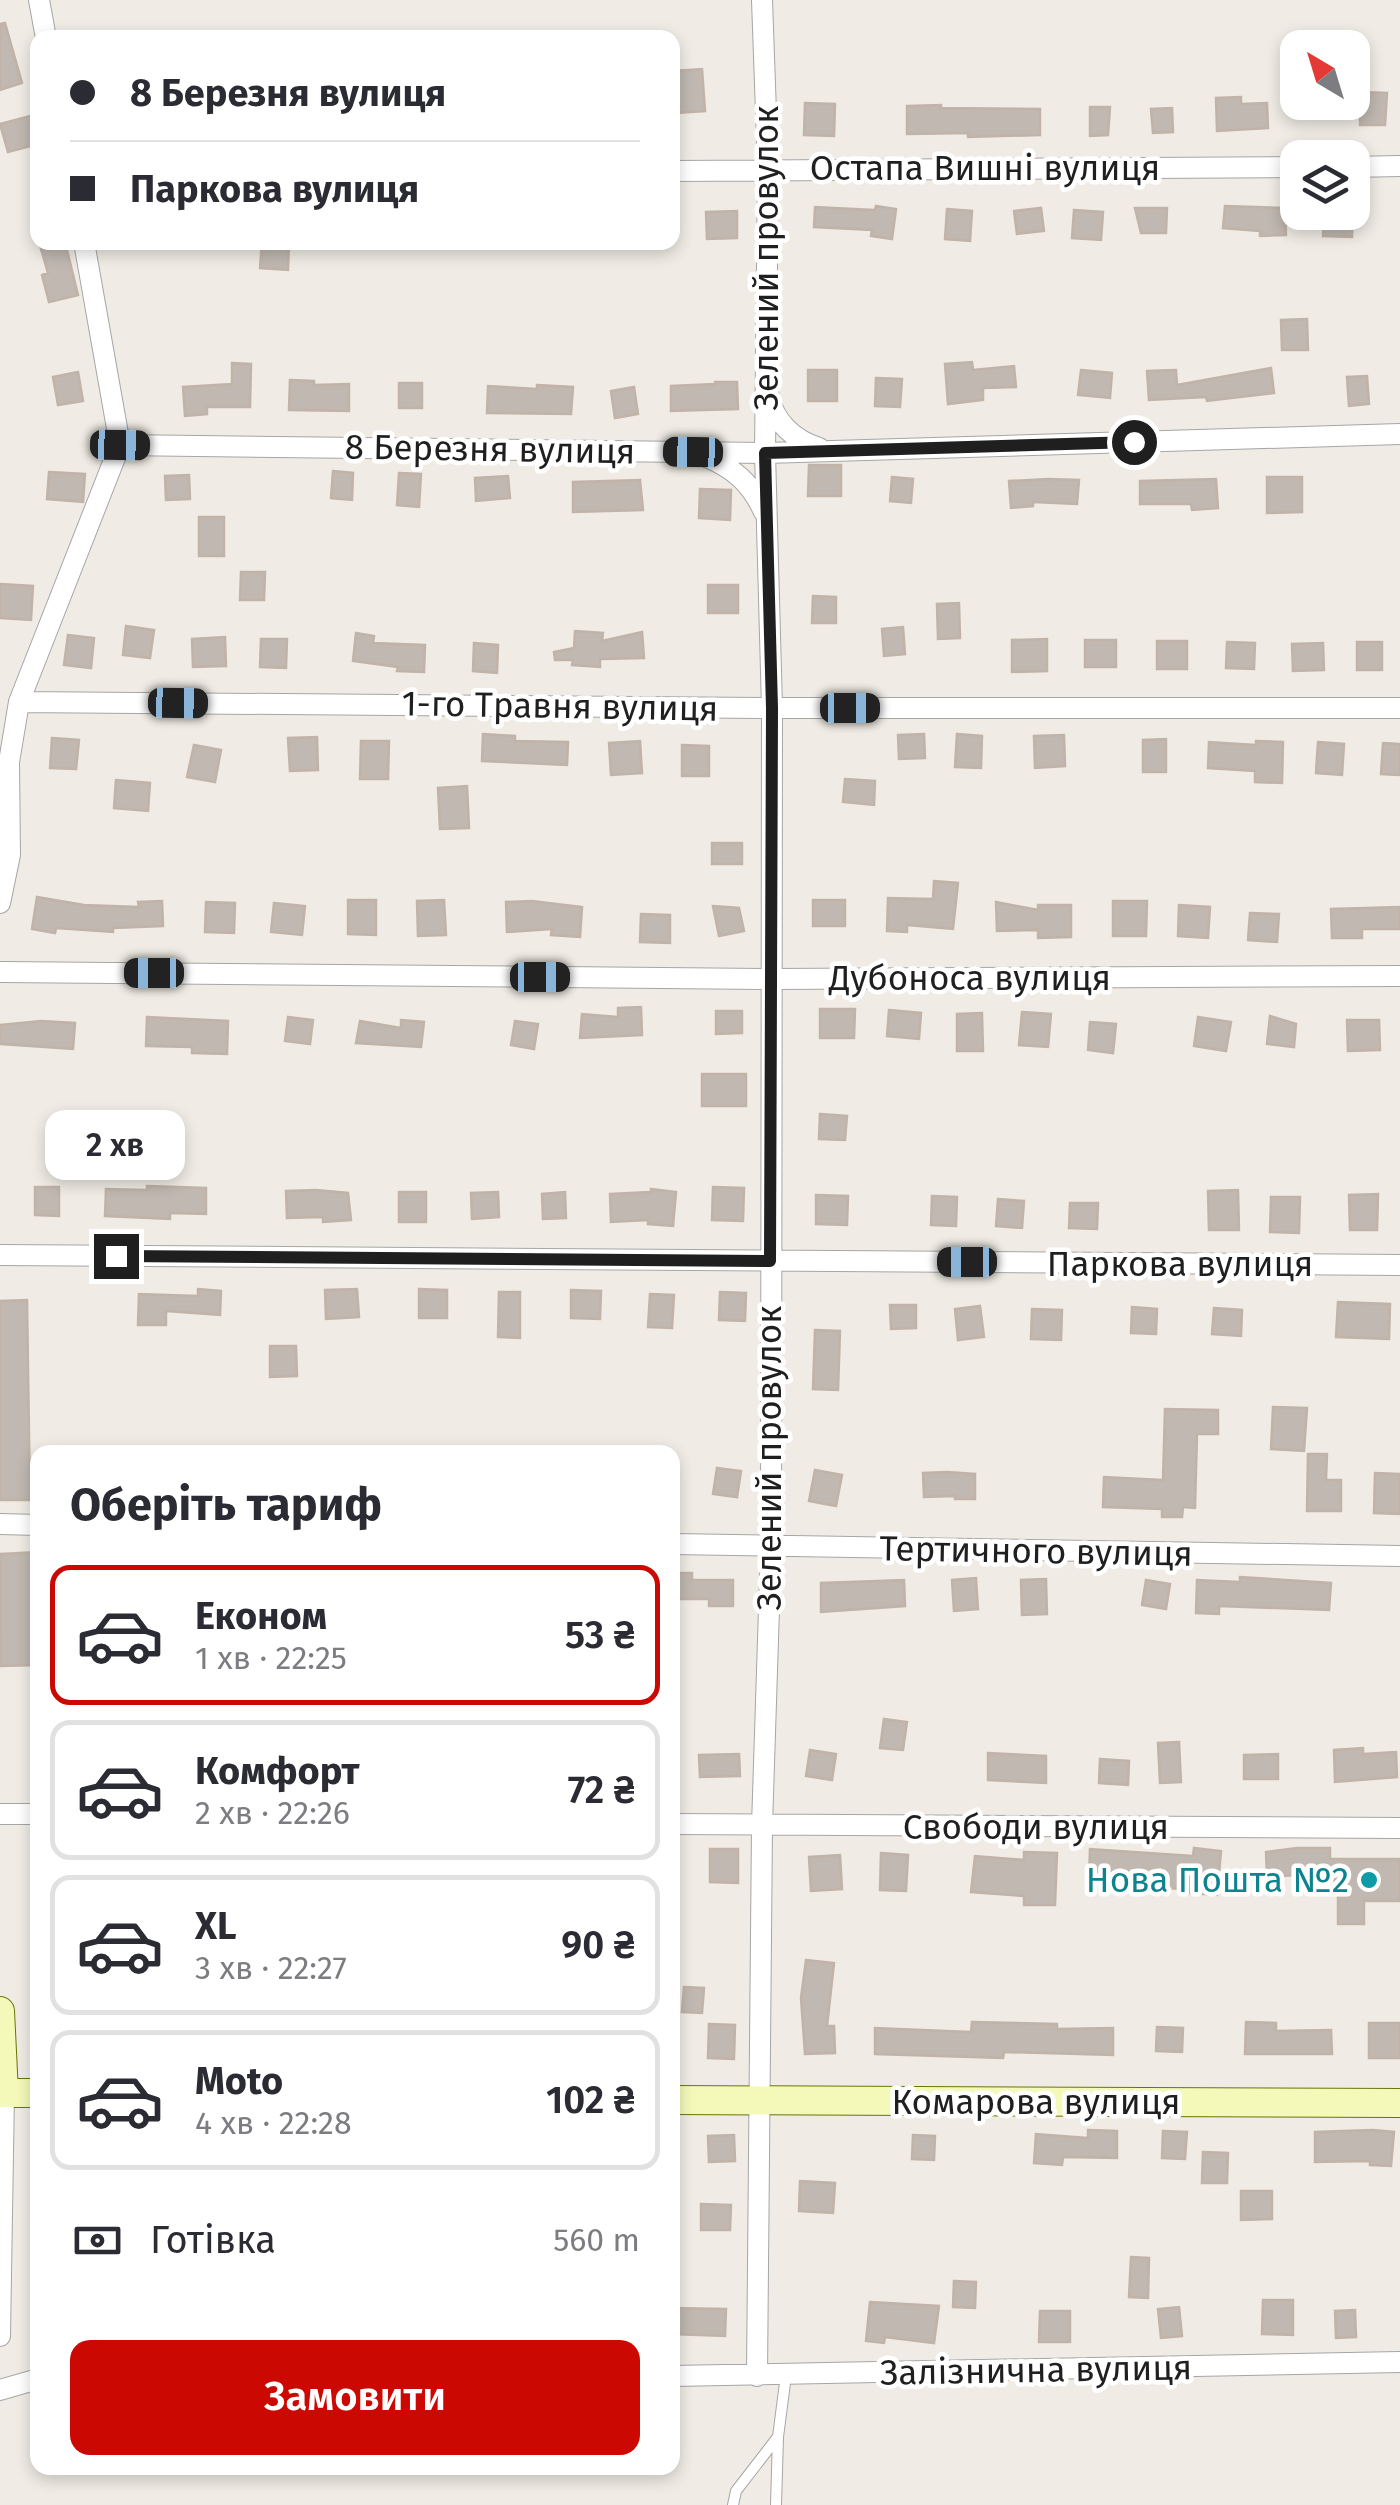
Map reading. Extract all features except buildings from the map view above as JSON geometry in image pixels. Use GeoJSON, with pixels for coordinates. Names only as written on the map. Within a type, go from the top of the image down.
{"type":"FeatureCollection","features":[{"type":"Feature","properties":{"kind":"main road"},"geometry":{"type":"LineString","coordinates":[[0,2011],[4,2093],[30,2093]]}},
{"type":"Feature","properties":{"kind":"main road","name":"Комарова вулиця"},"geometry":{"type":"LineString","coordinates":[[680,2100],[1400,2103]]}},
{"type":"Feature","properties":{"kind":"street"},"geometry":{"type":"LineString","coordinates":[[40,0],[45,30]]}},
{"type":"Feature","properties":{"kind":"street","name":"Зелений провулок"},"geometry":{"type":"LineString","coordinates":[[757,2376],[762,1826],[771,1547],[772,708],[765,453],[768,169],[762,0]]}},
{"type":"Feature","properties":{"kind":"street"},"geometry":{"type":"LineString","coordinates":[[1370,166],[1400,166]]}},
{"type":"Feature","properties":{"kind":"street","name":"Остапа Вишні вулиця"},"geometry":{"type":"LineString","coordinates":[[680,171],[1280,167]]}},
{"type":"Feature","properties":{"kind":"street"},"geometry":{"type":"LineString","coordinates":[[10,762],[19,702],[120,445],[85,250]]}},
{"type":"Feature","properties":{"kind":"street"},"geometry":{"type":"LineString","coordinates":[[767,385],[771,408],[787,429],[813,447],[830,451]]}},
{"type":"Feature","properties":{"kind":"street","name":"8 Березня вулиця"},"geometry":{"type":"LineString","coordinates":[[120,445],[765,453],[1400,434]]}},
{"type":"Feature","properties":{"kind":"street"},"geometry":{"type":"LineString","coordinates":[[693,452],[743,477],[767,518]]}},
{"type":"Feature","properties":{"kind":"street","name":"1-го Травня вулиця"},"geometry":{"type":"LineString","coordinates":[[19,702],[1400,708]]}},
{"type":"Feature","properties":{"kind":"street"},"geometry":{"type":"LineString","coordinates":[[0,717],[12,730],[10,855],[0,903]]}},
{"type":"Feature","properties":{"kind":"street","name":"Дубоноса вулиця"},"geometry":{"type":"LineString","coordinates":[[0,972],[772,979],[1400,976]]}},
{"type":"Feature","properties":{"kind":"street","name":"Паркова вулиця"},"geometry":{"type":"LineString","coordinates":[[0,1255],[1400,1266]]}},
{"type":"Feature","properties":{"kind":"street"},"geometry":{"type":"LineString","coordinates":[[0,1524],[30,1525]]}},
{"type":"Feature","properties":{"kind":"street","name":"Тертичного вулиця"},"geometry":{"type":"LineString","coordinates":[[680,1544],[1400,1556]]}},
{"type":"Feature","properties":{"kind":"street"},"geometry":{"type":"LineString","coordinates":[[0,1814],[30,1814]]}},
{"type":"Feature","properties":{"kind":"street","name":"Свободи вулиця"},"geometry":{"type":"LineString","coordinates":[[680,1824],[1400,1828]]}},
{"type":"Feature","properties":{"kind":"street"},"geometry":{"type":"LineString","coordinates":[[0,2336],[4,2093]]}},
{"type":"Feature","properties":{"kind":"street","name":"Залізнична вулиця"},"geometry":{"type":"LineString","coordinates":[[680,2376],[1400,2362]]}},
{"type":"Feature","properties":{"kind":"street"},"geometry":{"type":"LineString","coordinates":[[0,2390],[30,2381]]}},
{"type":"Feature","properties":{"kind":"lane"},"geometry":{"type":"LineString","coordinates":[[776,2505],[778,2438],[786,2375]]}},
{"type":"Feature","properties":{"kind":"lane"},"geometry":{"type":"LineString","coordinates":[[732,2505],[736,2491],[778,2438]]}},
{"type":"Feature","properties":{"kind":"place","name":"Нова Пошта №2"},"geometry":{"type":"Point","coordinates":[1369,1880]}},
{"type":"Feature","properties":{"kind":"route"},"geometry":{"type":"LineString","coordinates":[[116,1256],[770,1261],[772,708],[765,453],[1134,442]]}}]}
